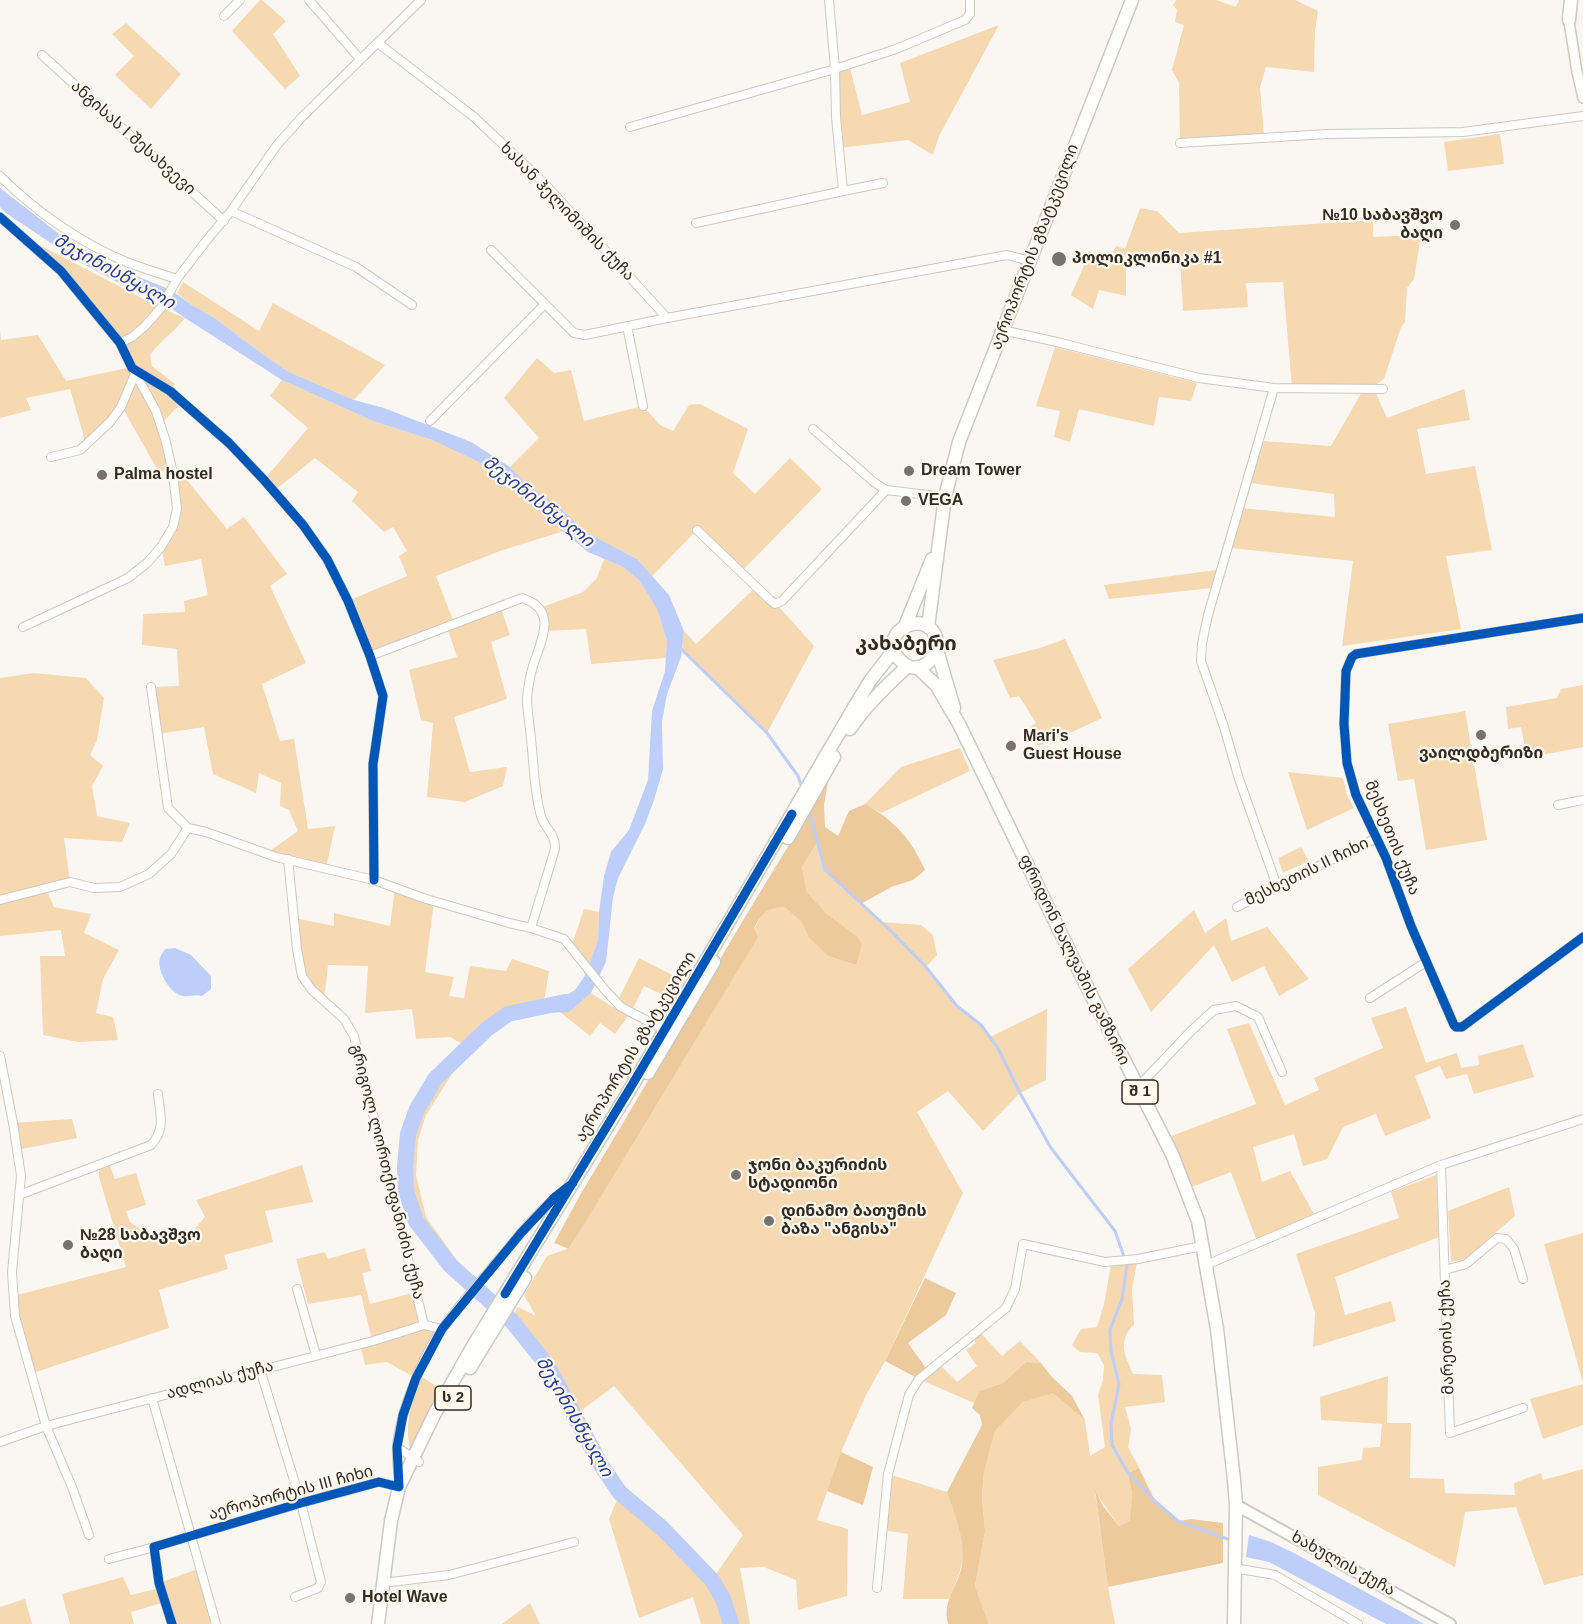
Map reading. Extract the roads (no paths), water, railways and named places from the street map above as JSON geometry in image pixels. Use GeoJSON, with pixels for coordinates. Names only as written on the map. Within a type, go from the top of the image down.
{"type":"FeatureCollection","features":[{"type":"Feature","properties":{"kind":"main road","name":"აეროპორტის გზატკეცილი"},"geometry":{"type":"LineString","coordinates":[[928,627],[945,497],[959,442],[1132,0]]}},
{"type":"Feature","properties":{"kind":"main road"},"geometry":{"type":"LineString","coordinates":[[1569,20],[1571,0]]}},
{"type":"Feature","properties":{"kind":"main road","name":"აეროპორტის გზატკეცილი"},"geometry":{"type":"LineString","coordinates":[[905,626],[927,574],[939,535]]}},
{"type":"Feature","properties":{"kind":"main road"},"geometry":{"type":"LineString","coordinates":[[913,623],[928,627],[936,637],[937,650],[933,659],[926,665],[912,667],[897,657],[893,643],[899,630],[913,623]]}},
{"type":"Feature","properties":{"kind":"main road","name":"აეროპორტის გზატკეცილი"},"geometry":{"type":"LineString","coordinates":[[386,1624],[398,1522],[416,1460],[449,1387],[492,1323],[657,1060],[870,681],[894,650]]}},
{"type":"Feature","properties":{"kind":"main road","name":"შ 1"},"geometry":{"type":"LineString","coordinates":[[937,650],[958,724]]}},
{"type":"Feature","properties":{"kind":"main road","name":"აეროპორტის გზატკეცილი"},"geometry":{"type":"LineString","coordinates":[[813,786],[860,715],[880,692],[912,667]]}},
{"type":"Feature","properties":{"kind":"main road","name":"შ 1"},"geometry":{"type":"LineString","coordinates":[[912,667],[936,685],[958,724]]}},
{"type":"Feature","properties":{"kind":"main road","name":"ფრიდონ ხალვაშის გამზირი"},"geometry":{"type":"LineString","coordinates":[[958,724],[1172,1154],[1198,1221],[1217,1329],[1236,1505],[1234,1624]]}},
{"type":"Feature","properties":{"kind":"main road","name":"აეროპორტის გზატკეცილი"},"geometry":{"type":"LineString","coordinates":[[509,1296],[573,1183],[796,816]]}},
{"type":"Feature","properties":{"kind":"main road","name":"აეროპორტის გზატკეცილი"},"geometry":{"type":"LineString","coordinates":[[378,1624],[391,1521],[399,1487],[416,1460]]}},
{"type":"Feature","properties":{"kind":"main road","name":"ხახულის ქუჩა"},"geometry":{"type":"LineString","coordinates":[[1236,1505],[1450,1624]]}},
{"type":"Feature","properties":{"kind":"street"},"geometry":{"type":"LineString","coordinates":[[224,16],[240,0]]}},
{"type":"Feature","properties":{"kind":"street"},"geometry":{"type":"LineString","coordinates":[[309,0],[360,59]]}},
{"type":"Feature","properties":{"kind":"street"},"geometry":{"type":"LineString","coordinates":[[120,342],[132,337],[161,308],[177,279],[224,221],[277,145],[302,117],[421,0]]}},
{"type":"Feature","properties":{"kind":"street"},"geometry":{"type":"LineString","coordinates":[[829,0],[843,191]]}},
{"type":"Feature","properties":{"kind":"street"},"geometry":{"type":"LineString","coordinates":[[630,127],[835,69],[896,49],[965,20],[970,14],[970,0]]}},
{"type":"Feature","properties":{"kind":"street"},"geometry":{"type":"LineString","coordinates":[[1566,0],[1583,98]]}},
{"type":"Feature","properties":{"kind":"street","name":"ხასან ჰელიმიშის ქუჩა"},"geometry":{"type":"LineString","coordinates":[[378,43],[474,117],[545,184],[667,318]]}},
{"type":"Feature","properties":{"kind":"street","name":"ანგისას I შესახვევი"},"geometry":{"type":"LineString","coordinates":[[42,55],[224,221]]}},
{"type":"Feature","properties":{"kind":"street"},"geometry":{"type":"LineString","coordinates":[[1180,143],[1327,134],[1463,132],[1583,116]]}},
{"type":"Feature","properties":{"kind":"street"},"geometry":{"type":"LineString","coordinates":[[0,176],[68,231],[129,263],[177,279]]}},
{"type":"Feature","properties":{"kind":"street"},"geometry":{"type":"LineString","coordinates":[[696,222],[883,183]]}},
{"type":"Feature","properties":{"kind":"street"},"geometry":{"type":"LineString","coordinates":[[231,211],[356,267],[412,305]]}},
{"type":"Feature","properties":{"kind":"street"},"geometry":{"type":"LineString","coordinates":[[0,217],[61,271],[120,342],[133,371],[156,411],[173,474],[177,509],[173,527],[161,547],[147,563],[128,578],[23,627]]}},
{"type":"Feature","properties":{"kind":"street"},"geometry":{"type":"LineString","coordinates":[[490,250],[574,333],[585,335],[1007,255],[1030,261]]}},
{"type":"Feature","properties":{"kind":"street"},"geometry":{"type":"LineString","coordinates":[[430,421],[545,304]]}},
{"type":"Feature","properties":{"kind":"street"},"geometry":{"type":"LineString","coordinates":[[627,326],[643,406]]}},
{"type":"Feature","properties":{"kind":"street"},"geometry":{"type":"LineString","coordinates":[[1002,330],[1199,378],[1274,388],[1383,389]]}},
{"type":"Feature","properties":{"kind":"street"},"geometry":{"type":"LineString","coordinates":[[51,457],[80,450],[110,422],[122,407],[133,371]]}},
{"type":"Feature","properties":{"kind":"street"},"geometry":{"type":"LineString","coordinates":[[133,371],[170,391],[229,443],[264,480],[303,525],[327,559],[347,599],[383,696],[373,764],[374,880]]}},
{"type":"Feature","properties":{"kind":"street"},"geometry":{"type":"LineString","coordinates":[[1274,388],[1208,615],[1201,661],[1276,886]]}},
{"type":"Feature","properties":{"kind":"street"},"geometry":{"type":"LineString","coordinates":[[813,429],[886,490],[945,497]]}},
{"type":"Feature","properties":{"kind":"street"},"geometry":{"type":"LineString","coordinates":[[697,530],[776,604],[782,601],[886,490]]}},
{"type":"Feature","properties":{"kind":"street"},"geometry":{"type":"LineString","coordinates":[[370,656],[522,598],[532,601],[540,608],[545,618],[543,640],[532,668],[527,698],[537,799],[542,819],[556,843],[531,928]]}},
{"type":"Feature","properties":{"kind":"street","name":"მესხეთის ქუჩა"},"geometry":{"type":"LineString","coordinates":[[1583,618],[1356,654],[1352,657],[1346,671],[1344,724],[1347,763],[1356,795],[1386,858],[1411,926],[1454,1025],[1459,1028],[1583,937]]}},
{"type":"Feature","properties":{"kind":"street"},"geometry":{"type":"LineString","coordinates":[[151,687],[168,808],[188,828],[206,831],[276,856],[374,880],[423,898],[564,939],[605,990],[621,1006],[665,1030]]}},
{"type":"Feature","properties":{"kind":"street"},"geometry":{"type":"LineString","coordinates":[[1558,805],[1583,800]]}},
{"type":"Feature","properties":{"kind":"street"},"geometry":{"type":"LineString","coordinates":[[0,900],[70,882],[94,888],[120,887],[149,874],[171,854],[188,828]]}},
{"type":"Feature","properties":{"kind":"street","name":"მესხეთის II ჩიხი"},"geometry":{"type":"LineString","coordinates":[[1237,906],[1377,838]]}},
{"type":"Feature","properties":{"kind":"street","name":"გრიგოლ ლორთქიფანიძის ქუჩა"},"geometry":{"type":"LineString","coordinates":[[288,859],[302,976],[312,990],[344,1019],[354,1036],[424,1325]]}},
{"type":"Feature","properties":{"kind":"street"},"geometry":{"type":"LineString","coordinates":[[1370,998],[1426,962]]}},
{"type":"Feature","properties":{"kind":"street"},"geometry":{"type":"LineString","coordinates":[[1138,1088],[1191,1031],[1214,1010],[1236,1006],[1258,1017],[1282,1072]]}},
{"type":"Feature","properties":{"kind":"street"},"geometry":{"type":"LineString","coordinates":[[0,1056],[21,1176],[12,1272],[15,1316],[46,1426],[89,1535]]}},
{"type":"Feature","properties":{"kind":"street"},"geometry":{"type":"LineString","coordinates":[[19,1195],[151,1145],[158,1138],[162,1129],[158,1094]]}},
{"type":"Feature","properties":{"kind":"street"},"geometry":{"type":"LineString","coordinates":[[1206,1265],[1441,1165],[1583,1119]]}},
{"type":"Feature","properties":{"kind":"street","name":"მარეთის ქუჩა"},"geometry":{"type":"LineString","coordinates":[[1441,1165],[1450,1433],[1523,1408]]}},
{"type":"Feature","properties":{"kind":"street"},"geometry":{"type":"LineString","coordinates":[[399,1487],[397,1447],[403,1415],[416,1378],[442,1329],[521,1233],[555,1197],[573,1183]]}},
{"type":"Feature","properties":{"kind":"street"},"geometry":{"type":"LineString","coordinates":[[1445,1270],[1466,1264],[1497,1238],[1506,1239],[1514,1249],[1523,1279]]}},
{"type":"Feature","properties":{"kind":"street"},"geometry":{"type":"LineString","coordinates":[[877,1588],[888,1474],[902,1417],[913,1387],[919,1378],[1006,1308],[1015,1289],[1023,1244],[1105,1262],[1138,1259],[1202,1246]]}},
{"type":"Feature","properties":{"kind":"street"},"geometry":{"type":"LineString","coordinates":[[297,1289],[316,1355]]}},
{"type":"Feature","properties":{"kind":"street","name":"ადლიას ქუჩა"},"geometry":{"type":"LineString","coordinates":[[0,1442],[46,1426],[424,1325],[442,1329]]}},
{"type":"Feature","properties":{"kind":"street","name":"აეროპორტის III ჩიხი"},"geometry":{"type":"LineString","coordinates":[[260,1369],[301,1503],[321,1582],[318,1588],[295,1597]]}},
{"type":"Feature","properties":{"kind":"street"},"geometry":{"type":"LineString","coordinates":[[152,1398],[216,1624]]}},
{"type":"Feature","properties":{"kind":"street"},"geometry":{"type":"LineString","coordinates":[[397,1447],[416,1460]]}},
{"type":"Feature","properties":{"kind":"street","name":"აეროპორტის III ჩიხი"},"geometry":{"type":"LineString","coordinates":[[109,1559],[379,1482],[399,1487]]}},
{"type":"Feature","properties":{"kind":"street"},"geometry":{"type":"LineString","coordinates":[[391,1582],[449,1575],[574,1542]]}},
{"type":"Feature","properties":{"kind":"street"},"geometry":{"type":"LineString","coordinates":[[154,1547],[159,1583],[172,1624]]}},
{"type":"Feature","properties":{"kind":"street"},"geometry":{"type":"LineString","coordinates":[[1234,1568],[1275,1575],[1358,1624]]}},
{"type":"Feature","properties":{"kind":"water"},"geometry":{"type":"Polygon","coordinates":[[[0,188],[67,240],[124,271],[171,290],[216,319],[289,372],[354,400],[384,408],[471,442],[510,467],[528,486],[556,504],[584,531],[637,559],[669,595],[684,631],[681,657],[667,694],[662,721],[663,769],[645,824],[618,878],[613,897],[606,962],[591,993],[569,1012],[542,1013],[544,1002],[558,1000],[575,990],[585,976],[598,940],[604,876],[611,852],[629,830],[648,780],[652,711],[665,671],[667,641],[657,609],[639,580],[623,567],[588,552],[489,467],[432,440],[373,421],[282,380],[162,302],[121,284],[76,260],[6,213],[0,207],[0,188]]]}},
{"type":"Feature","properties":{"kind":"water"},"geometry":{"type":"Polygon","coordinates":[[[175,948],[191,955],[211,976],[211,989],[202,996],[178,994],[165,981],[160,969],[160,958],[165,949],[175,948]]]}},
{"type":"Feature","properties":{"kind":"water"},"geometry":{"type":"Polygon","coordinates":[[[1249,1535],[1296,1554],[1424,1624],[1386,1624],[1269,1562],[1246,1557],[1249,1535]]]}},
{"type":"Feature","properties":{"kind":"waterway"},"geometry":{"type":"LineString","coordinates":[[679,647],[767,733],[798,776],[802,788]]}},
{"type":"Feature","properties":{"kind":"waterway"},"geometry":{"type":"LineString","coordinates":[[809,811],[825,870],[893,933],[926,967],[957,1006],[981,1025],[998,1048],[1051,1148],[1115,1231],[1127,1265],[1122,1299],[1110,1330],[1111,1351],[1119,1384],[1111,1424],[1112,1445],[1128,1473],[1178,1521],[1233,1541]]}},
{"type":"Feature","properties":{"kind":"waterway","name":"მეჯინისწყალი"},"geometry":{"type":"LineString","coordinates":[[565,1002],[508,1014],[487,1029],[435,1079],[417,1109],[408,1134],[405,1167],[406,1191],[416,1221],[450,1265],[511,1320],[547,1365],[601,1465],[620,1493],[662,1528],[712,1580],[723,1599],[731,1624]]}},
{"type":"Feature","properties":{"kind":"place","name":"№10 საბავშვო ბაღი"},"geometry":{"type":"Point","coordinates":[1455,225]}},
{"type":"Feature","properties":{"kind":"place","name":"პოლიკლინიკა #1"},"geometry":{"type":"Point","coordinates":[1059,259]}},
{"type":"Feature","properties":{"kind":"place","name":"Dream Tower"},"geometry":{"type":"Point","coordinates":[909,471]}},
{"type":"Feature","properties":{"kind":"place","name":"Palma hostel"},"geometry":{"type":"Point","coordinates":[102,475]}},
{"type":"Feature","properties":{"kind":"place","name":"VEGA"},"geometry":{"type":"Point","coordinates":[906,501]}},
{"type":"Feature","properties":{"kind":"place","name":"ვაილდბერიზი"},"geometry":{"type":"Point","coordinates":[1481,735]}},
{"type":"Feature","properties":{"kind":"place","name":"Mari's Guest House"},"geometry":{"type":"Point","coordinates":[1011,746]}},
{"type":"Feature","properties":{"kind":"place","name":"ჯონი ბაკურიძის სტადიონი"},"geometry":{"type":"Point","coordinates":[736,1175]}},
{"type":"Feature","properties":{"kind":"place","name":"დინამო ბათუმის ბაზა \"ანგისა\""},"geometry":{"type":"Point","coordinates":[769,1221]}},
{"type":"Feature","properties":{"kind":"place","name":"№28 საბავშვო ბაღი"},"geometry":{"type":"Point","coordinates":[68,1245]}},
{"type":"Feature","properties":{"kind":"place","name":"Hotel Wave"},"geometry":{"type":"Point","coordinates":[350,1598]}},
{"type":"Feature","properties":{"kind":"district","name":"კახაბერი"},"geometry":{"type":"Point","coordinates":[906,644]}}]}
